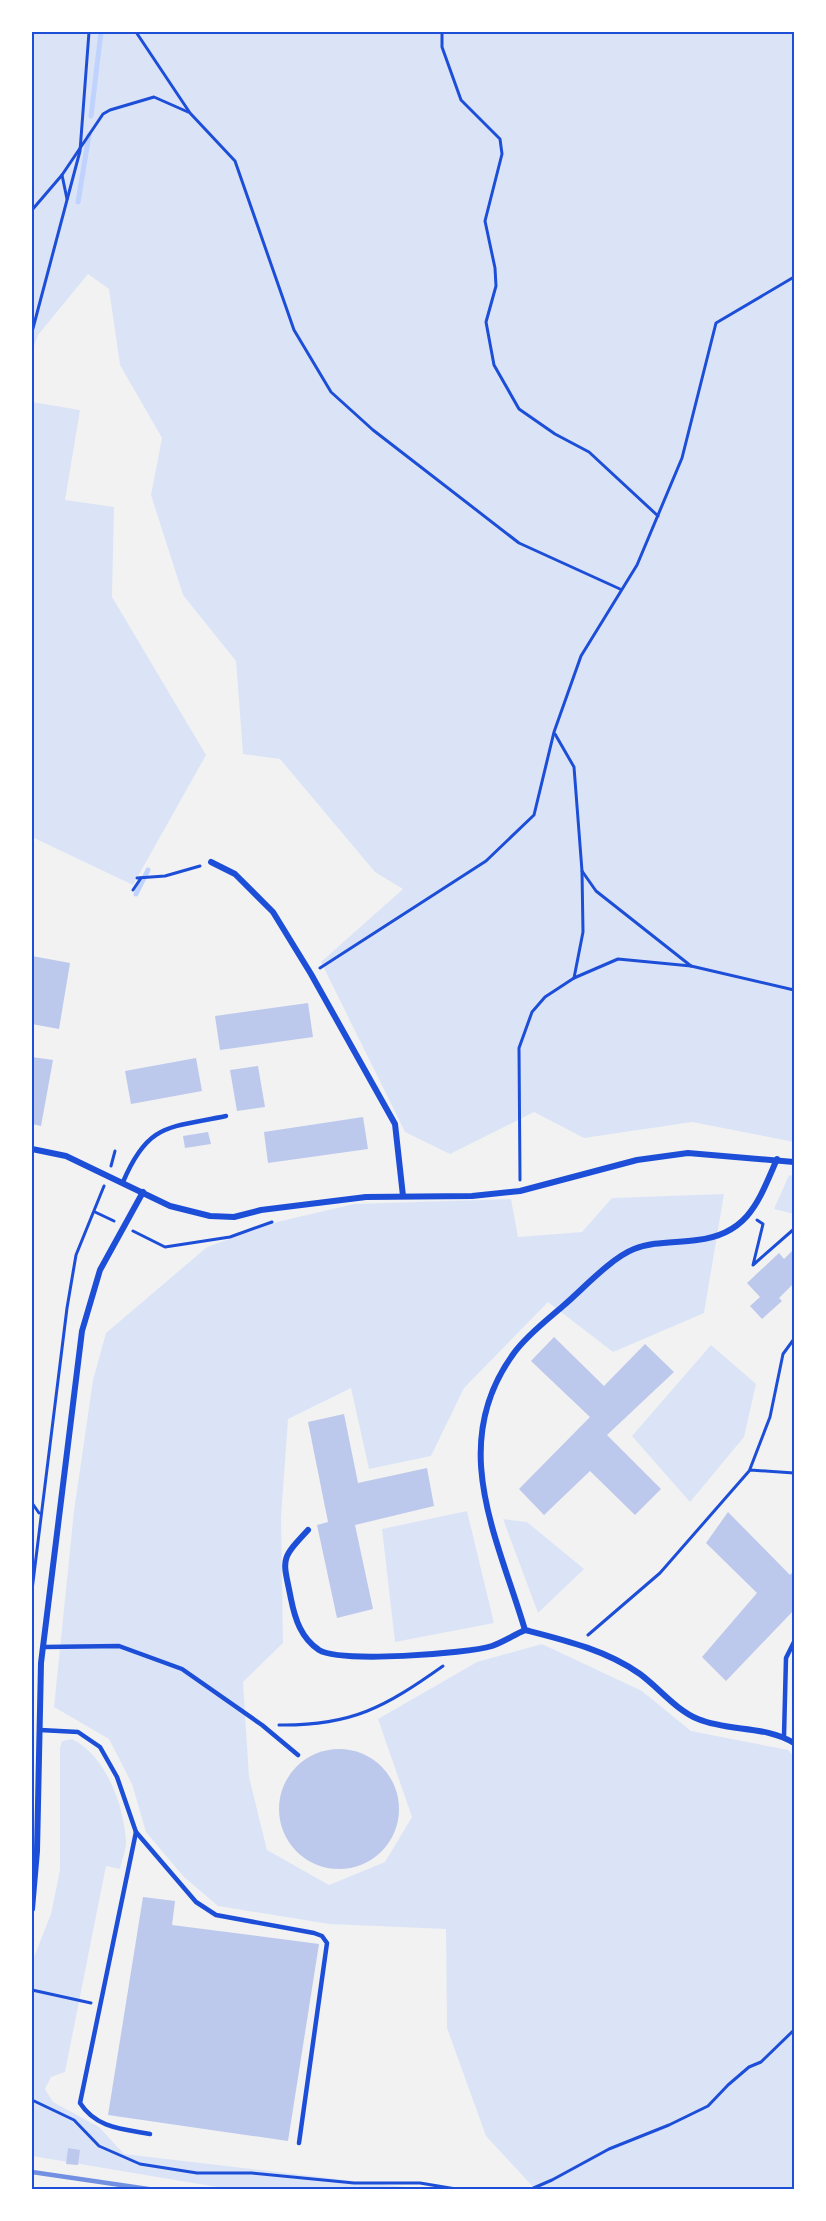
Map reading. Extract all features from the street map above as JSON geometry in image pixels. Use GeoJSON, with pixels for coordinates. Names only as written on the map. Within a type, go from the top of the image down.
{"type":"FeatureCollection","features":[{"type":"Feature","properties":{"kind":"street"},"geometry":{"type":"LineString","coordinates":[[211,862],[235,874],[273,912],[311,974],[395,1124],[403,1196]]}},
{"type":"Feature","properties":{"kind":"street"},"geometry":{"type":"LineString","coordinates":[[32,1149],[66,1156],[170,1206],[210,1216],[234,1217],[261,1210],[366,1197],[472,1196],[520,1191],[637,1160],[688,1153],[795,1162]]}},
{"type":"Feature","properties":{"kind":"street"},"geometry":{"type":"LineString","coordinates":[[525,1630],[481,1484],[479,1436],[488,1402],[507,1365],[514,1352],[534,1332],[633,1249],[665,1242],[699,1240],[724,1233],[751,1215],[777,1159]]}},
{"type":"Feature","properties":{"kind":"street"},"geometry":{"type":"LineString","coordinates":[[32,1909],[37,1851],[44,1647],[82,1330],[100,1270],[143,1192]]}},
{"type":"Feature","properties":{"kind":"street"},"geometry":{"type":"LineString","coordinates":[[308,1530],[286,1553],[284,1565],[297,1624],[309,1641],[321,1651],[334,1656],[376,1657],[454,1650],[493,1645],[525,1630],[578,1644],[632,1670],[697,1719],[784,1737],[795,1743]]}},
{"type":"Feature","properties":{"kind":"lane"},"geometry":{"type":"LineString","coordinates":[[123,1182],[133,1158],[148,1138],[172,1127],[226,1116]]}},
{"type":"Feature","properties":{"kind":"lane"},"geometry":{"type":"LineString","coordinates":[[784,1737],[786,1658],[795,1642]]}},
{"type":"Feature","properties":{"kind":"lane"},"geometry":{"type":"LineString","coordinates":[[44,1647],[119,1646],[182,1669],[262,1725],[298,1755]]}},
{"type":"Feature","properties":{"kind":"lane"},"geometry":{"type":"LineString","coordinates":[[40,1730],[78,1732],[100,1747],[117,1777],[136,1832],[196,1902],[216,1915],[314,1933],[322,1936],[327,1943],[299,2142]]}},
{"type":"Feature","properties":{"kind":"lane"},"geometry":{"type":"LineString","coordinates":[[136,1832],[80,2103],[87,2114],[108,2127],[150,2134]]}},
{"type":"Feature","properties":{"kind":"path"},"geometry":{"type":"LineString","coordinates":[[32,332],[68,204],[73,170],[80,151],[89,32]]}},
{"type":"Feature","properties":{"kind":"path"},"geometry":{"type":"LineString","coordinates":[[136,32],[190,113],[235,161],[294,330],[331,392],[373,430],[519,543],[620,589]]}},
{"type":"Feature","properties":{"kind":"path"},"geometry":{"type":"LineString","coordinates":[[442,32],[442,47],[449,72],[461,100],[500,139],[502,154],[485,221],[495,268],[496,286],[486,322],[494,365],[519,409],[555,434],[589,452],[658,516]]}},
{"type":"Feature","properties":{"kind":"path"},"geometry":{"type":"LineString","coordinates":[[32,210],[63,174],[103,114],[154,97],[190,113]]}},
{"type":"Feature","properties":{"kind":"path"},"geometry":{"type":"LineString","coordinates":[[63,174],[68,204]]}},
{"type":"Feature","properties":{"kind":"path"},"geometry":{"type":"LineString","coordinates":[[311,974],[354,943],[486,861],[534,815],[554,732],[581,656],[636,565],[682,458],[716,322],[795,277]]}},
{"type":"Feature","properties":{"kind":"path"},"geometry":{"type":"LineString","coordinates":[[554,732],[574,767],[582,870],[583,932],[573,978]]}},
{"type":"Feature","properties":{"kind":"path"},"geometry":{"type":"LineString","coordinates":[[133,890],[139,878],[157,877],[211,862]]}},
{"type":"Feature","properties":{"kind":"path"},"geometry":{"type":"LineString","coordinates":[[582,870],[596,891],[691,966]]}},
{"type":"Feature","properties":{"kind":"path"},"geometry":{"type":"LineString","coordinates":[[520,1191],[519,1048],[532,1012],[545,997],[573,978],[618,959],[691,966],[795,990]]}},
{"type":"Feature","properties":{"kind":"path"},"geometry":{"type":"LineString","coordinates":[[32,1590],[33,1551],[40,1515],[70,1287],[76,1255],[101,1196]]}},
{"type":"Feature","properties":{"kind":"path"},"geometry":{"type":"LineString","coordinates":[[95,1212],[165,1247],[230,1237],[279,1220]]}},
{"type":"Feature","properties":{"kind":"path"},"geometry":{"type":"LineString","coordinates":[[751,1215],[763,1224],[753,1265],[795,1229]]}},
{"type":"Feature","properties":{"kind":"path"},"geometry":{"type":"LineString","coordinates":[[578,1644],[660,1573],[750,1470],[770,1417],[783,1353],[795,1339]]}},
{"type":"Feature","properties":{"kind":"path"},"geometry":{"type":"LineString","coordinates":[[750,1470],[795,1473]]}},
{"type":"Feature","properties":{"kind":"path"},"geometry":{"type":"LineString","coordinates":[[32,1503],[40,1515]]}},
{"type":"Feature","properties":{"kind":"path"},"geometry":{"type":"LineString","coordinates":[[262,1725],[314,1726],[344,1721],[387,1703],[423,1680],[455,1657],[454,1650]]}},
{"type":"Feature","properties":{"kind":"path"},"geometry":{"type":"LineString","coordinates":[[32,1990],[80,2001]]}},
{"type":"Feature","properties":{"kind":"path"},"geometry":{"type":"LineString","coordinates":[[529,2190],[609,2149],[703,2109],[714,2102],[728,2085],[749,2067],[761,2062],[795,2030]]}},
{"type":"Feature","properties":{"kind":"path"},"geometry":{"type":"LineString","coordinates":[[32,2100],[74,2120],[99,2146],[140,2164],[196,2173],[252,2173],[354,2183],[420,2183],[462,2190]]}},
{"type":"Feature","properties":{"kind":"shaded area"},"geometry":{"type":"Polygon","coordinates":[[[32,32],[794,32],[794,1142],[692,1122],[584,1138],[534,1112],[450,1154],[405,1132],[321,962],[403,889],[375,872],[280,759],[243,754],[236,661],[183,595],[151,495],[162,438],[120,365],[109,289],[88,274],[38,335],[32,352],[32,32]]]}},
{"type":"Feature","properties":{"kind":"shaded area"},"geometry":{"type":"Polygon","coordinates":[[[32,402],[80,410],[65,500],[114,507],[112,597],[206,755],[133,885],[32,837],[32,402]]]}},
{"type":"Feature","properties":{"kind":"shaded area"},"geometry":{"type":"Polygon","coordinates":[[[789,1175],[794,1176],[794,1214],[774,1209],[789,1175]]]}},
{"type":"Feature","properties":{"kind":"shaded area"},"geometry":{"type":"Polygon","coordinates":[[[724,1194],[704,1313],[613,1352],[548,1302],[464,1388],[431,1456],[369,1469],[351,1388],[288,1419],[281,1518],[283,1643],[243,1682],[249,1777],[267,1850],[329,1885],[385,1862],[412,1817],[378,1719],[477,1662],[542,1644],[642,1691],[691,1731],[788,1750],[794,1757],[794,2189],[535,2189],[486,2136],[447,2028],[446,1929],[329,1924],[218,1906],[183,1876],[146,1832],[132,1784],[109,1739],[54,1707],[74,1511],[93,1380],[106,1333],[207,1247],[277,1222],[354,1204],[511,1199],[518,1237],[582,1232],[612,1198],[724,1194]]]}},
{"type":"Feature","properties":{"kind":"shaded area"},"geometry":{"type":"Polygon","coordinates":[[[711,1345],[756,1384],[744,1437],[690,1502],[632,1436],[711,1345]]]}},
{"type":"Feature","properties":{"kind":"shaded area"},"geometry":{"type":"Polygon","coordinates":[[[467,1511],[494,1623],[395,1642],[382,1529],[467,1511]]]}},
{"type":"Feature","properties":{"kind":"shaded area"},"geometry":{"type":"Polygon","coordinates":[[[503,1519],[527,1522],[584,1569],[538,1613],[503,1519]]]}},
{"type":"Feature","properties":{"kind":"shaded area"},"geometry":{"type":"Polygon","coordinates":[[[72,1739],[84,1747],[104,1769],[122,1813],[126,1842],[120,1869],[106,1866],[65,2072],[51,2077],[45,2089],[53,2102],[99,2127],[124,2154],[422,2189],[229,2189],[32,2156],[32,1962],[51,1914],[60,1870],[60,1748],[62,1741],[72,1739]]]}},
{"type":"Feature","properties":{"kind":"building"},"geometry":{"type":"Polygon","coordinates":[[[32,956],[70,963],[59,1029],[32,1024],[32,956]]]}},
{"type":"Feature","properties":{"kind":"building"},"geometry":{"type":"Polygon","coordinates":[[[308,1003],[313,1037],[220,1050],[215,1016],[308,1003]]]}},
{"type":"Feature","properties":{"kind":"building"},"geometry":{"type":"Polygon","coordinates":[[[32,1057],[53,1060],[41,1126],[32,1124],[32,1057]]]}},
{"type":"Feature","properties":{"kind":"building"},"geometry":{"type":"Polygon","coordinates":[[[196,1058],[202,1091],[131,1104],[125,1071],[196,1058]]]}},
{"type":"Feature","properties":{"kind":"building"},"geometry":{"type":"Polygon","coordinates":[[[258,1066],[265,1107],[237,1111],[230,1070],[258,1066]]]}},
{"type":"Feature","properties":{"kind":"building"},"geometry":{"type":"Polygon","coordinates":[[[363,1117],[368,1149],[268,1163],[264,1132],[363,1117]]]}},
{"type":"Feature","properties":{"kind":"building"},"geometry":{"type":"Polygon","coordinates":[[[208,1132],[211,1144],[185,1148],[183,1136],[208,1132]]]}},
{"type":"Feature","properties":{"kind":"building"},"geometry":{"type":"Polygon","coordinates":[[[794,1249],[794,1283],[779,1298],[782,1301],[762,1319],[750,1306],[760,1297],[747,1283],[779,1253],[784,1259],[794,1249]]]}},
{"type":"Feature","properties":{"kind":"building"},"geometry":{"type":"Polygon","coordinates":[[[554,1337],[604,1386],[645,1344],[674,1372],[607,1435],[661,1489],[635,1515],[590,1471],[544,1515],[519,1489],[590,1417],[531,1361],[554,1337]]]}},
{"type":"Feature","properties":{"kind":"building"},"geometry":{"type":"Polygon","coordinates":[[[344,1414],[358,1483],[427,1468],[434,1506],[355,1525],[373,1609],[337,1618],[317,1525],[328,1522],[308,1422],[344,1414]]]}},
{"type":"Feature","properties":{"kind":"building"},"geometry":{"type":"Polygon","coordinates":[[[728,1512],[790,1575],[794,1571],[794,1610],[726,1681],[702,1657],[757,1593],[706,1543],[728,1512]]]}},
{"type":"Feature","properties":{"kind":"building"},"geometry":{"type":"Polygon","coordinates":[[[339,1749],[362,1753],[382,1766],[395,1786],[399,1809],[395,1832],[382,1852],[362,1865],[339,1869],[316,1865],[296,1852],[283,1832],[279,1809],[283,1786],[296,1766],[316,1753],[339,1749]]]}},
{"type":"Feature","properties":{"kind":"building"},"geometry":{"type":"Polygon","coordinates":[[[143,1897],[175,1901],[172,1925],[319,1944],[288,2141],[108,2115],[143,1897]]]}},
{"type":"Feature","properties":{"kind":"building"},"geometry":{"type":"Polygon","coordinates":[[[68,2148],[80,2150],[78,2165],[66,2164],[68,2148]]]}},
{"type":"Feature","properties":{"kind":"waterway"},"geometry":{"type":"LineString","coordinates":[[91,116],[101,32]]}},
{"type":"Feature","properties":{"kind":"waterway"},"geometry":{"type":"LineString","coordinates":[[78,202],[89,135]]}},
{"type":"Feature","properties":{"kind":"waterway"},"geometry":{"type":"LineString","coordinates":[[136,894],[148,870]]}},
{"type":"Feature","properties":{"kind":"railway"},"geometry":{"type":"LineString","coordinates":[[32,2172],[155,2190]]}}]}
